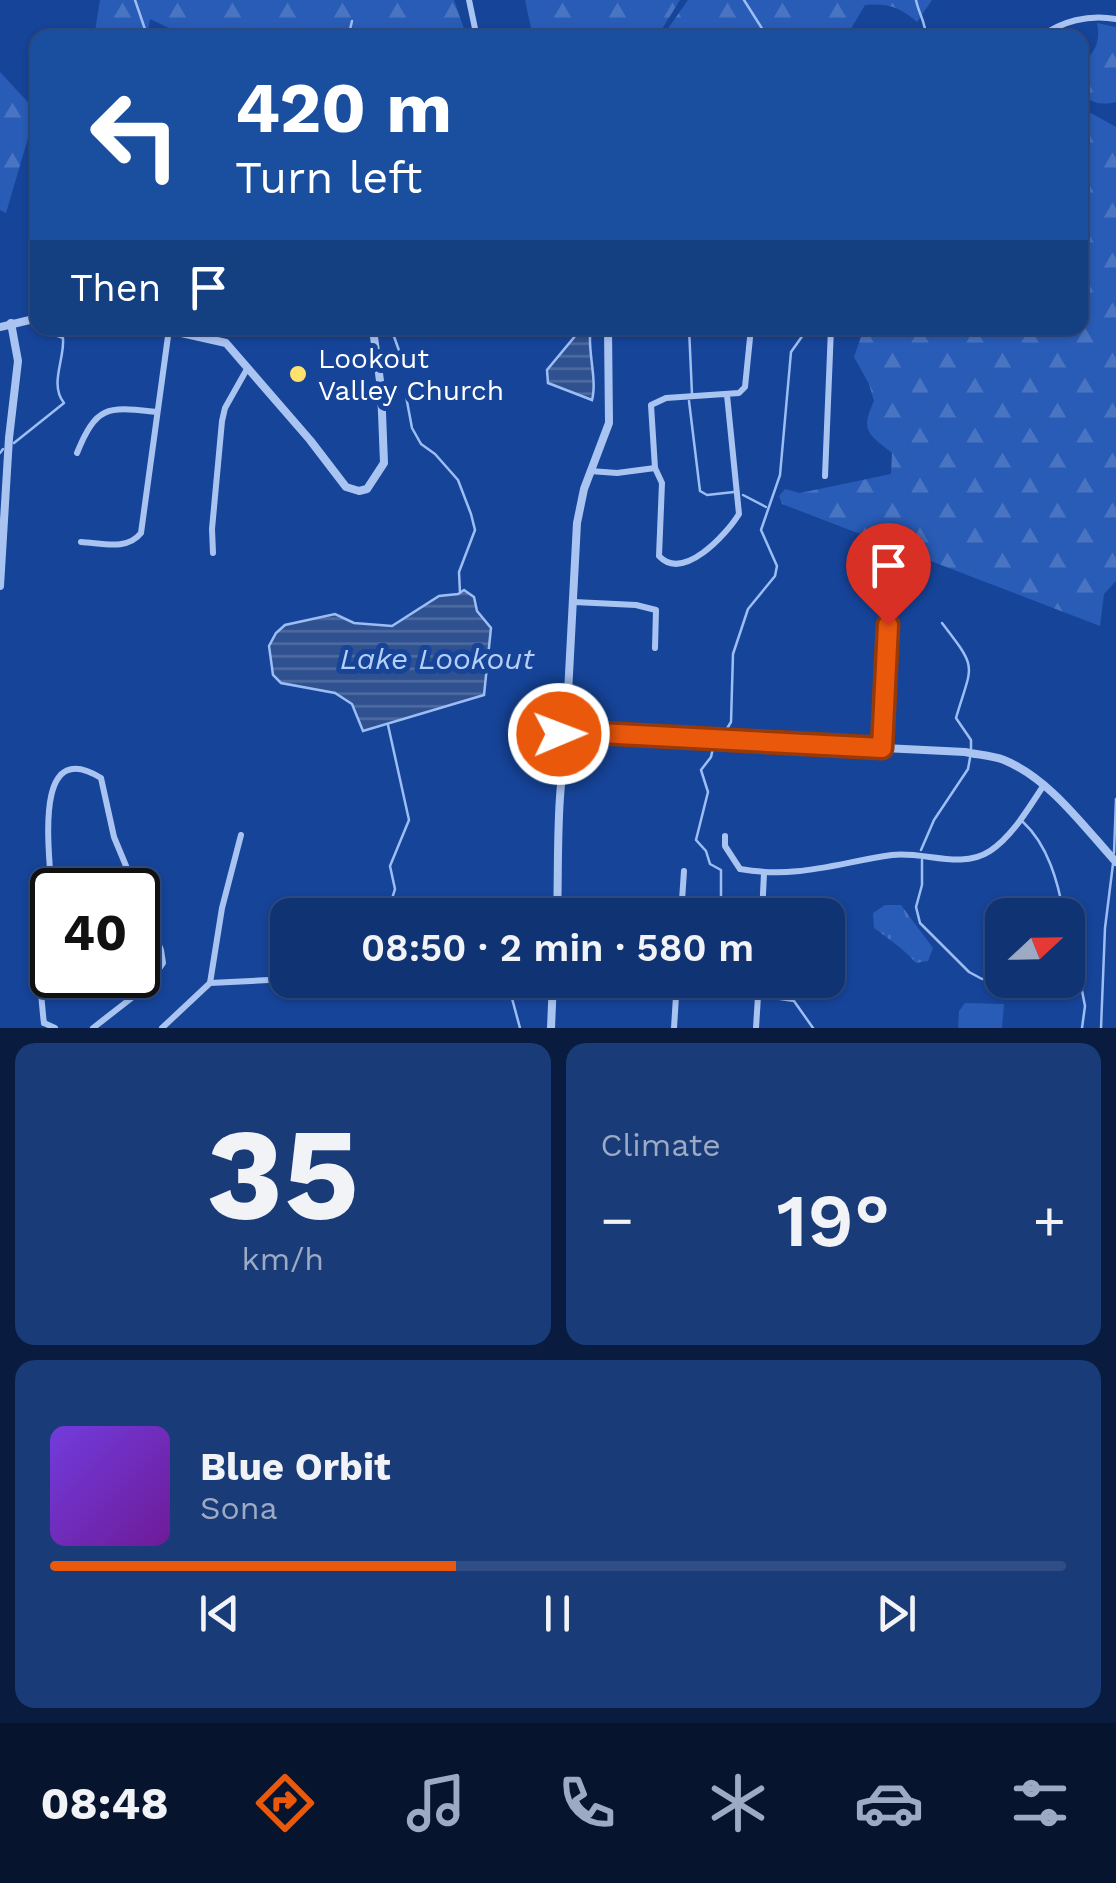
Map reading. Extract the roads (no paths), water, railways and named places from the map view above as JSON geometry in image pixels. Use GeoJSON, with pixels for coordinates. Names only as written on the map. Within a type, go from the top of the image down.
{"type":"FeatureCollection","features":[{"type":"Feature","properties":{"kind":"street"},"geometry":{"type":"LineString","coordinates":[[469,0],[476,30]]}},
{"type":"Feature","properties":{"kind":"street"},"geometry":{"type":"LineString","coordinates":[[1054,30],[1070,21],[1102,16],[1116,20]]}},
{"type":"Feature","properties":{"kind":"street"},"geometry":{"type":"LineString","coordinates":[[0,326],[30,320]]}},
{"type":"Feature","properties":{"kind":"street"},"geometry":{"type":"LineString","coordinates":[[0,586],[8,438],[18,361],[11,324]]}},
{"type":"Feature","properties":{"kind":"street"},"geometry":{"type":"LineString","coordinates":[[82,542],[122,545],[133,542],[141,532],[163,335]]}},
{"type":"Feature","properties":{"kind":"street"},"geometry":{"type":"LineString","coordinates":[[193,335],[226,343],[352,491],[367,488],[384,463],[374,335]]}},
{"type":"Feature","properties":{"kind":"street"},"geometry":{"type":"LineString","coordinates":[[558,898],[570,731],[567,712],[578,522],[590,471],[609,423],[608,335]]}},
{"type":"Feature","properties":{"kind":"street"},"geometry":{"type":"LineString","coordinates":[[727,395],[739,514],[690,562],[665,562],[659,556],[662,483],[655,468],[652,402],[739,393],[745,387],[750,335]]}},
{"type":"Feature","properties":{"kind":"street"},"geometry":{"type":"LineString","coordinates":[[825,476],[832,335]]}},
{"type":"Feature","properties":{"kind":"street"},"geometry":{"type":"LineString","coordinates":[[213,552],[222,421],[225,408],[248,369]]}},
{"type":"Feature","properties":{"kind":"street"},"geometry":{"type":"LineString","coordinates":[[77,453],[87,428],[102,412],[112,408],[157,412]]}},
{"type":"Feature","properties":{"kind":"street"},"geometry":{"type":"LineString","coordinates":[[590,471],[655,468]]}},
{"type":"Feature","properties":{"kind":"street"},"geometry":{"type":"LineString","coordinates":[[574,602],[636,605],[656,610],[654,648]]}},
{"type":"Feature","properties":{"kind":"street"},"geometry":{"type":"LineString","coordinates":[[882,748],[888,625]]}},
{"type":"Feature","properties":{"kind":"street"},"geometry":{"type":"LineString","coordinates":[[570,731],[991,756],[1044,785],[1116,862]]}},
{"type":"Feature","properties":{"kind":"street"},"geometry":{"type":"LineString","coordinates":[[47,868],[51,791],[64,773],[89,770],[101,778],[126,868]]}},
{"type":"Feature","properties":{"kind":"street"},"geometry":{"type":"LineString","coordinates":[[725,836],[725,846],[740,869],[764,873],[820,871],[895,855],[952,860],[989,852],[1020,820],[1044,785]]}},
{"type":"Feature","properties":{"kind":"street"},"geometry":{"type":"LineString","coordinates":[[162,1028],[210,984],[222,908],[241,834]]}},
{"type":"Feature","properties":{"kind":"street"},"geometry":{"type":"LineString","coordinates":[[682,898],[684,871]]}},
{"type":"Feature","properties":{"kind":"street"},"geometry":{"type":"LineString","coordinates":[[763,898],[764,873]]}},
{"type":"Feature","properties":{"kind":"street"},"geometry":{"type":"LineString","coordinates":[[210,984],[270,980]]}},
{"type":"Feature","properties":{"kind":"street"},"geometry":{"type":"LineString","coordinates":[[42,998],[42,1025],[50,1023],[56,1028]]}},
{"type":"Feature","properties":{"kind":"street"},"geometry":{"type":"LineString","coordinates":[[93,1028],[131,998]]}},
{"type":"Feature","properties":{"kind":"street"},"geometry":{"type":"LineString","coordinates":[[551,1028],[552,998]]}},
{"type":"Feature","properties":{"kind":"street"},"geometry":{"type":"LineString","coordinates":[[674,1028],[676,998]]}},
{"type":"Feature","properties":{"kind":"street"},"geometry":{"type":"LineString","coordinates":[[756,1028],[758,998]]}},
{"type":"Feature","properties":{"kind":"water"},"geometry":{"type":"Polygon","coordinates":[[[576,335],[590,336],[592,400],[548,383],[547,370],[576,335]]]}},
{"type":"Feature","properties":{"kind":"water","name":"Lake Lookout"},"geometry":{"type":"Polygon","coordinates":[[[464,590],[474,597],[477,611],[491,628],[484,695],[363,731],[352,704],[335,693],[281,683],[273,675],[269,646],[285,625],[335,614],[354,623],[392,626],[439,596],[464,590]]]}},
{"type":"Feature","properties":{"kind":"waterway"},"geometry":{"type":"LineString","coordinates":[[135,0],[145,30]]}},
{"type":"Feature","properties":{"kind":"waterway"},"geometry":{"type":"LineString","coordinates":[[744,0],[763,30]]}},
{"type":"Feature","properties":{"kind":"waterway"},"geometry":{"type":"LineString","coordinates":[[916,0],[925,30]]}},
{"type":"Feature","properties":{"kind":"waterway"},"geometry":{"type":"LineString","coordinates":[[350,30],[352,21]]}},
{"type":"Feature","properties":{"kind":"waterway"},"geometry":{"type":"LineString","coordinates":[[14,443],[64,403],[58,388],[63,338],[55,335]]}},
{"type":"Feature","properties":{"kind":"waterway"},"geometry":{"type":"LineString","coordinates":[[393,335],[402,359]]}},
{"type":"Feature","properties":{"kind":"waterway"},"geometry":{"type":"LineString","coordinates":[[689,335],[692,394]]}},
{"type":"Feature","properties":{"kind":"waterway"},"geometry":{"type":"LineString","coordinates":[[723,735],[731,722],[733,654],[748,609],[775,576],[777,566],[761,530],[780,475],[791,352],[803,335]]}},
{"type":"Feature","properties":{"kind":"waterway"},"geometry":{"type":"LineString","coordinates":[[406,396],[412,428],[421,444],[458,480],[471,514],[475,530],[459,572],[460,593]]}},
{"type":"Feature","properties":{"kind":"waterway"},"geometry":{"type":"LineString","coordinates":[[689,401],[700,491],[707,495],[734,492]]}},
{"type":"Feature","properties":{"kind":"waterway"},"geometry":{"type":"LineString","coordinates":[[0,453],[3,449]]}},
{"type":"Feature","properties":{"kind":"waterway"},"geometry":{"type":"LineString","coordinates":[[743,495],[766,507]]}},
{"type":"Feature","properties":{"kind":"waterway"},"geometry":{"type":"LineString","coordinates":[[942,623],[962,650],[969,668],[956,718],[971,740],[971,749]]}},
{"type":"Feature","properties":{"kind":"waterway"},"geometry":{"type":"LineString","coordinates":[[388,725],[409,820],[390,866],[395,889],[392,898]]}},
{"type":"Feature","properties":{"kind":"waterway"},"geometry":{"type":"LineString","coordinates":[[714,744],[711,757],[701,770],[708,792],[696,840],[706,851],[710,864],[721,870],[721,898]]}},
{"type":"Feature","properties":{"kind":"waterway"},"geometry":{"type":"LineString","coordinates":[[921,850],[934,820],[968,769],[970,758]]}},
{"type":"Feature","properties":{"kind":"waterway"},"geometry":{"type":"LineString","coordinates":[[1114,853],[1116,799]]}},
{"type":"Feature","properties":{"kind":"waterway"},"geometry":{"type":"LineString","coordinates":[[1023,822],[1045,853],[1060,898]]}},
{"type":"Feature","properties":{"kind":"waterway"},"geometry":{"type":"LineString","coordinates":[[922,860],[922,885],[916,907],[920,923],[969,972],[985,979]]}},
{"type":"Feature","properties":{"kind":"waterway"},"geometry":{"type":"LineString","coordinates":[[1101,1028],[1105,928],[1113,864]]}},
{"type":"Feature","properties":{"kind":"waterway"},"geometry":{"type":"LineString","coordinates":[[512,998],[520,1028]]}},
{"type":"Feature","properties":{"kind":"waterway"},"geometry":{"type":"LineString","coordinates":[[774,998],[794,1001],[813,1028]]}},
{"type":"Feature","properties":{"kind":"waterway"},"geometry":{"type":"LineString","coordinates":[[1082,1028],[1083,998]]}},
{"type":"Feature","properties":{"kind":"place","name":"Lookout Valley Church"},"geometry":{"type":"Point","coordinates":[298,374]}}]}
